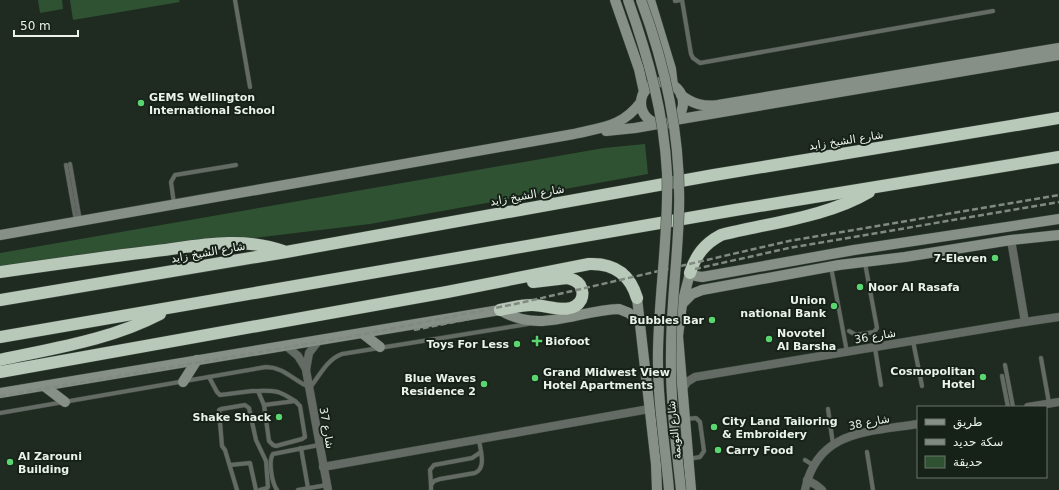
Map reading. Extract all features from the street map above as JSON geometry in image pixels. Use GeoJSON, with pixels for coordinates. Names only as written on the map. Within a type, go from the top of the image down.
{"type":"FeatureCollection","features":[{"type":"Feature","properties":{"kind":"highway","name":"شارع الشيخ زايد"},"geometry":{"type":"LineString","coordinates":[[0,300],[286,252],[714,175],[1059,117]]}},
{"type":"Feature","properties":{"kind":"highway"},"geometry":{"type":"LineString","coordinates":[[0,337],[723,212],[1059,157]]}},
{"type":"Feature","properties":{"kind":"highway"},"geometry":{"type":"LineString","coordinates":[[690,273],[698,254],[712,240],[721,235],[832,208],[855,199],[876,188]]}},
{"type":"Feature","properties":{"kind":"highway"},"geometry":{"type":"LineString","coordinates":[[0,272],[226,242],[256,244],[286,252]]}},
{"type":"Feature","properties":{"kind":"highway"},"geometry":{"type":"LineString","coordinates":[[0,372],[447,292],[597,263],[613,267],[623,274],[631,283],[637,298]]}},
{"type":"Feature","properties":{"kind":"highway"},"geometry":{"type":"LineString","coordinates":[[447,292],[567,278],[572,279],[579,284],[583,292],[581,301],[578,305],[570,309],[557,309],[531,305],[500,310]]}},
{"type":"Feature","properties":{"kind":"highway"},"geometry":{"type":"LineString","coordinates":[[0,360],[90,342],[123,330],[170,308]]}},
{"type":"Feature","properties":{"kind":"street"},"geometry":{"type":"LineString","coordinates":[[615,0],[639,69],[644,113],[647,118],[658,124]]}},
{"type":"Feature","properties":{"kind":"street"},"geometry":{"type":"LineString","coordinates":[[628,0],[642,42],[655,89],[664,138],[667,173],[665,251],[658,353],[659,385],[669,490]]}},
{"type":"Feature","properties":{"kind":"street"},"geometry":{"type":"LineString","coordinates":[[641,0],[661,62],[675,137],[679,208],[671,352],[671,384],[681,490]]}},
{"type":"Feature","properties":{"kind":"street"},"geometry":{"type":"LineString","coordinates":[[650,0],[671,69],[673,86]]}},
{"type":"Feature","properties":{"kind":"street"},"geometry":{"type":"LineString","coordinates":[[0,235],[574,134],[610,125],[623,120],[634,112],[652,85],[657,83],[663,82],[673,86],[681,96],[689,101],[698,105],[708,106],[1059,48]]}},
{"type":"Feature","properties":{"kind":"street"},"geometry":{"type":"LineString","coordinates":[[574,134],[664,124],[675,120],[1059,55]]}},
{"type":"Feature","properties":{"kind":"street"},"geometry":{"type":"LineString","coordinates":[[675,120],[681,111],[681,96]]}},
{"type":"Feature","properties":{"kind":"street"},"geometry":{"type":"LineString","coordinates":[[690,273],[702,277],[862,248],[1059,219]]}},
{"type":"Feature","properties":{"kind":"street"},"geometry":{"type":"LineString","coordinates":[[1025,322],[1011,240],[1015,234],[1021,230],[1059,225]]}},
{"type":"Feature","properties":{"kind":"street"},"geometry":{"type":"LineString","coordinates":[[682,304],[692,294],[702,290],[831,267],[1011,240],[1059,235]]}},
{"type":"Feature","properties":{"kind":"street","name":"شارع الثويمة"},"geometry":{"type":"LineString","coordinates":[[690,273],[682,304],[678,336],[691,490]]}},
{"type":"Feature","properties":{"kind":"street","name":"شارع الثويمة"},"geometry":{"type":"LineString","coordinates":[[637,298],[659,490]]}},
{"type":"Feature","properties":{"kind":"street"},"geometry":{"type":"LineString","coordinates":[[0,393],[500,310],[518,319],[538,322],[619,309],[629,313],[639,322]]}},
{"type":"Feature","properties":{"kind":"street","name":"شارع 36"},"geometry":{"type":"LineString","coordinates":[[695,377],[1059,317]]}},
{"type":"Feature","properties":{"kind":"street"},"geometry":{"type":"LineString","coordinates":[[362,333],[380,348]]}},
{"type":"Feature","properties":{"kind":"street","name":"شارع 37"},"geometry":{"type":"LineString","coordinates":[[319,340],[309,353],[306,370],[327,488]]}},
{"type":"Feature","properties":{"kind":"street","name":"شارع 37"},"geometry":{"type":"LineString","coordinates":[[285,345],[298,356],[306,370]]}},
{"type":"Feature","properties":{"kind":"street"},"geometry":{"type":"LineString","coordinates":[[183,382],[197,360]]}},
{"type":"Feature","properties":{"kind":"street"},"geometry":{"type":"LineString","coordinates":[[680,369],[686,374],[695,377]]}},
{"type":"Feature","properties":{"kind":"street"},"geometry":{"type":"LineString","coordinates":[[682,390],[687,382],[695,377]]}},
{"type":"Feature","properties":{"kind":"street"},"geometry":{"type":"LineString","coordinates":[[44,386],[65,402]]}},
{"type":"Feature","properties":{"kind":"street"},"geometry":{"type":"LineString","coordinates":[[1035,406],[1059,402]]}},
{"type":"Feature","properties":{"kind":"street"},"geometry":{"type":"LineString","coordinates":[[323,467],[479,438],[649,409]]}},
{"type":"Feature","properties":{"kind":"street","name":"شارع 38"},"geometry":{"type":"LineString","coordinates":[[805,490],[813,464],[824,451],[833,444],[857,434],[917,424]]}},
{"type":"Feature","properties":{"kind":"street"},"geometry":{"type":"LineString","coordinates":[[656,464],[664,471],[673,473],[681,469],[689,460]]}},
{"type":"Feature","properties":{"kind":"street"},"geometry":{"type":"LineString","coordinates":[[807,480],[822,490]]}},
{"type":"Feature","properties":{"kind":"street"},"geometry":{"type":"LineString","coordinates":[[659,490],[666,483],[674,481],[682,483],[691,490]]}},
{"type":"Feature","properties":{"kind":"lane"},"geometry":{"type":"LineString","coordinates":[[235,0],[250,87]]}},
{"type":"Feature","properties":{"kind":"lane"},"geometry":{"type":"LineString","coordinates":[[675,1],[682,0],[691,54],[693,58],[700,63],[993,11]]}},
{"type":"Feature","properties":{"kind":"lane"},"geometry":{"type":"LineString","coordinates":[[68,164],[78,221]]}},
{"type":"Feature","properties":{"kind":"lane"},"geometry":{"type":"LineString","coordinates":[[174,204],[171,182],[175,175],[236,165]]}},
{"type":"Feature","properties":{"kind":"lane"},"geometry":{"type":"LineString","coordinates":[[849,331],[856,335],[874,332],[877,328],[865,262]]}},
{"type":"Feature","properties":{"kind":"lane"},"geometry":{"type":"LineString","coordinates":[[831,267],[847,352]]}},
{"type":"Feature","properties":{"kind":"lane"},"geometry":{"type":"LineString","coordinates":[[0,413],[270,367],[282,370],[309,388],[328,363],[342,354],[538,322]]}},
{"type":"Feature","properties":{"kind":"lane"},"geometry":{"type":"LineString","coordinates":[[913,341],[922,386]]}},
{"type":"Feature","properties":{"kind":"lane"},"geometry":{"type":"LineString","coordinates":[[875,348],[880,385]]}},
{"type":"Feature","properties":{"kind":"lane"},"geometry":{"type":"LineString","coordinates":[[1041,358],[1049,404]]}},
{"type":"Feature","properties":{"kind":"lane"},"geometry":{"type":"LineString","coordinates":[[1005,365],[1013,406]]}},
{"type":"Feature","properties":{"kind":"lane"},"geometry":{"type":"LineString","coordinates":[[215,376],[216,389]]}},
{"type":"Feature","properties":{"kind":"lane"},"geometry":{"type":"LineString","coordinates":[[1002,376],[1008,406]]}},
{"type":"Feature","properties":{"kind":"lane"},"geometry":{"type":"LineString","coordinates":[[209,377],[218,394],[222,395],[252,391],[258,391],[277,392],[296,400],[300,406],[305,437],[276,446],[273,445],[269,441],[264,405],[258,391]]}},
{"type":"Feature","properties":{"kind":"lane"},"geometry":{"type":"LineString","coordinates":[[264,405],[296,400]]}},
{"type":"Feature","properties":{"kind":"lane"},"geometry":{"type":"LineString","coordinates":[[237,490],[230,465],[222,446],[219,410],[245,405],[249,408],[256,440],[266,461],[268,487],[260,490]]}},
{"type":"Feature","properties":{"kind":"lane"},"geometry":{"type":"LineString","coordinates":[[828,410],[833,444]]}},
{"type":"Feature","properties":{"kind":"lane"},"geometry":{"type":"LineString","coordinates":[[685,419],[696,418],[699,420],[704,451],[700,457],[689,460]]}},
{"type":"Feature","properties":{"kind":"lane"},"geometry":{"type":"LineString","coordinates":[[431,488],[434,481],[478,472],[480,470],[483,464],[479,438]]}},
{"type":"Feature","properties":{"kind":"lane"},"geometry":{"type":"LineString","coordinates":[[277,490],[274,485],[270,462],[271,456],[276,453],[319,445]]}},
{"type":"Feature","properties":{"kind":"lane"},"geometry":{"type":"LineString","coordinates":[[301,448],[308,488]]}},
{"type":"Feature","properties":{"kind":"lane"},"geometry":{"type":"LineString","coordinates":[[431,488],[429,474],[434,465],[472,458],[481,452]]}},
{"type":"Feature","properties":{"kind":"lane"},"geometry":{"type":"LineString","coordinates":[[867,452],[873,490]]}},
{"type":"Feature","properties":{"kind":"lane"},"geometry":{"type":"LineString","coordinates":[[805,460],[813,464]]}},
{"type":"Feature","properties":{"kind":"lane"},"geometry":{"type":"LineString","coordinates":[[230,465],[250,463],[256,490]]}},
{"type":"Feature","properties":{"kind":"lane"},"geometry":{"type":"LineString","coordinates":[[298,490],[308,488],[327,488]]}},
{"type":"Feature","properties":{"kind":"green space"},"geometry":{"type":"Polygon","coordinates":[[[38,0],[62,0],[63,9],[40,13],[38,0]]]}},
{"type":"Feature","properties":{"kind":"green space"},"geometry":{"type":"Polygon","coordinates":[[[70,0],[179,0],[180,2],[73,20],[70,0]]]}},
{"type":"Feature","properties":{"kind":"green space"},"geometry":{"type":"Polygon","coordinates":[[[645,144],[648,174],[370,224],[82,259],[38,260],[0,267],[0,253],[604,148],[645,144]]]}},
{"type":"Feature","properties":{"kind":"railway"},"geometry":{"type":"LineString","coordinates":[[0,396],[360,335],[520,303],[789,241],[1059,195]]}},
{"type":"Feature","properties":{"kind":"railway"},"geometry":{"type":"LineString","coordinates":[[695,269],[789,248],[1059,202]]}},
{"type":"Feature","properties":{"kind":"railway"},"geometry":{"type":"LineString","coordinates":[[414,330],[469,319]]}},
{"type":"Feature","properties":{"kind":"place","name":"GEMS Wellington International School"},"geometry":{"type":"Point","coordinates":[141,103]}},
{"type":"Feature","properties":{"kind":"place","name":"7-Eleven"},"geometry":{"type":"Point","coordinates":[995,258]}},
{"type":"Feature","properties":{"kind":"place","name":"Noor Al Rasafa"},"geometry":{"type":"Point","coordinates":[860,287]}},
{"type":"Feature","properties":{"kind":"place","name":"Union national Bank"},"geometry":{"type":"Point","coordinates":[834,306]}},
{"type":"Feature","properties":{"kind":"place","name":"Bubbles Bar"},"geometry":{"type":"Point","coordinates":[712,320]}},
{"type":"Feature","properties":{"kind":"place","name":"Novotel Al Barsha"},"geometry":{"type":"Point","coordinates":[769,339]}},
{"type":"Feature","properties":{"kind":"place","name":"Biofoot"},"geometry":{"type":"Point","coordinates":[537,341]}},
{"type":"Feature","properties":{"kind":"place","name":"Toys For Less"},"geometry":{"type":"Point","coordinates":[517,344]}},
{"type":"Feature","properties":{"kind":"place","name":"Cosmopolitan Hotel"},"geometry":{"type":"Point","coordinates":[983,377]}},
{"type":"Feature","properties":{"kind":"place","name":"Grand Midwest View Hotel Apartments"},"geometry":{"type":"Point","coordinates":[535,378]}},
{"type":"Feature","properties":{"kind":"place","name":"Blue Waves Residence 2"},"geometry":{"type":"Point","coordinates":[484,384]}},
{"type":"Feature","properties":{"kind":"place","name":"Shake Shack"},"geometry":{"type":"Point","coordinates":[279,417]}},
{"type":"Feature","properties":{"kind":"place","name":"City Land Tailoring & Embroidery"},"geometry":{"type":"Point","coordinates":[714,427]}},
{"type":"Feature","properties":{"kind":"place","name":"Carry Food"},"geometry":{"type":"Point","coordinates":[718,450]}},
{"type":"Feature","properties":{"kind":"place","name":"Al Zarouni Building"},"geometry":{"type":"Point","coordinates":[10,462]}}]}
